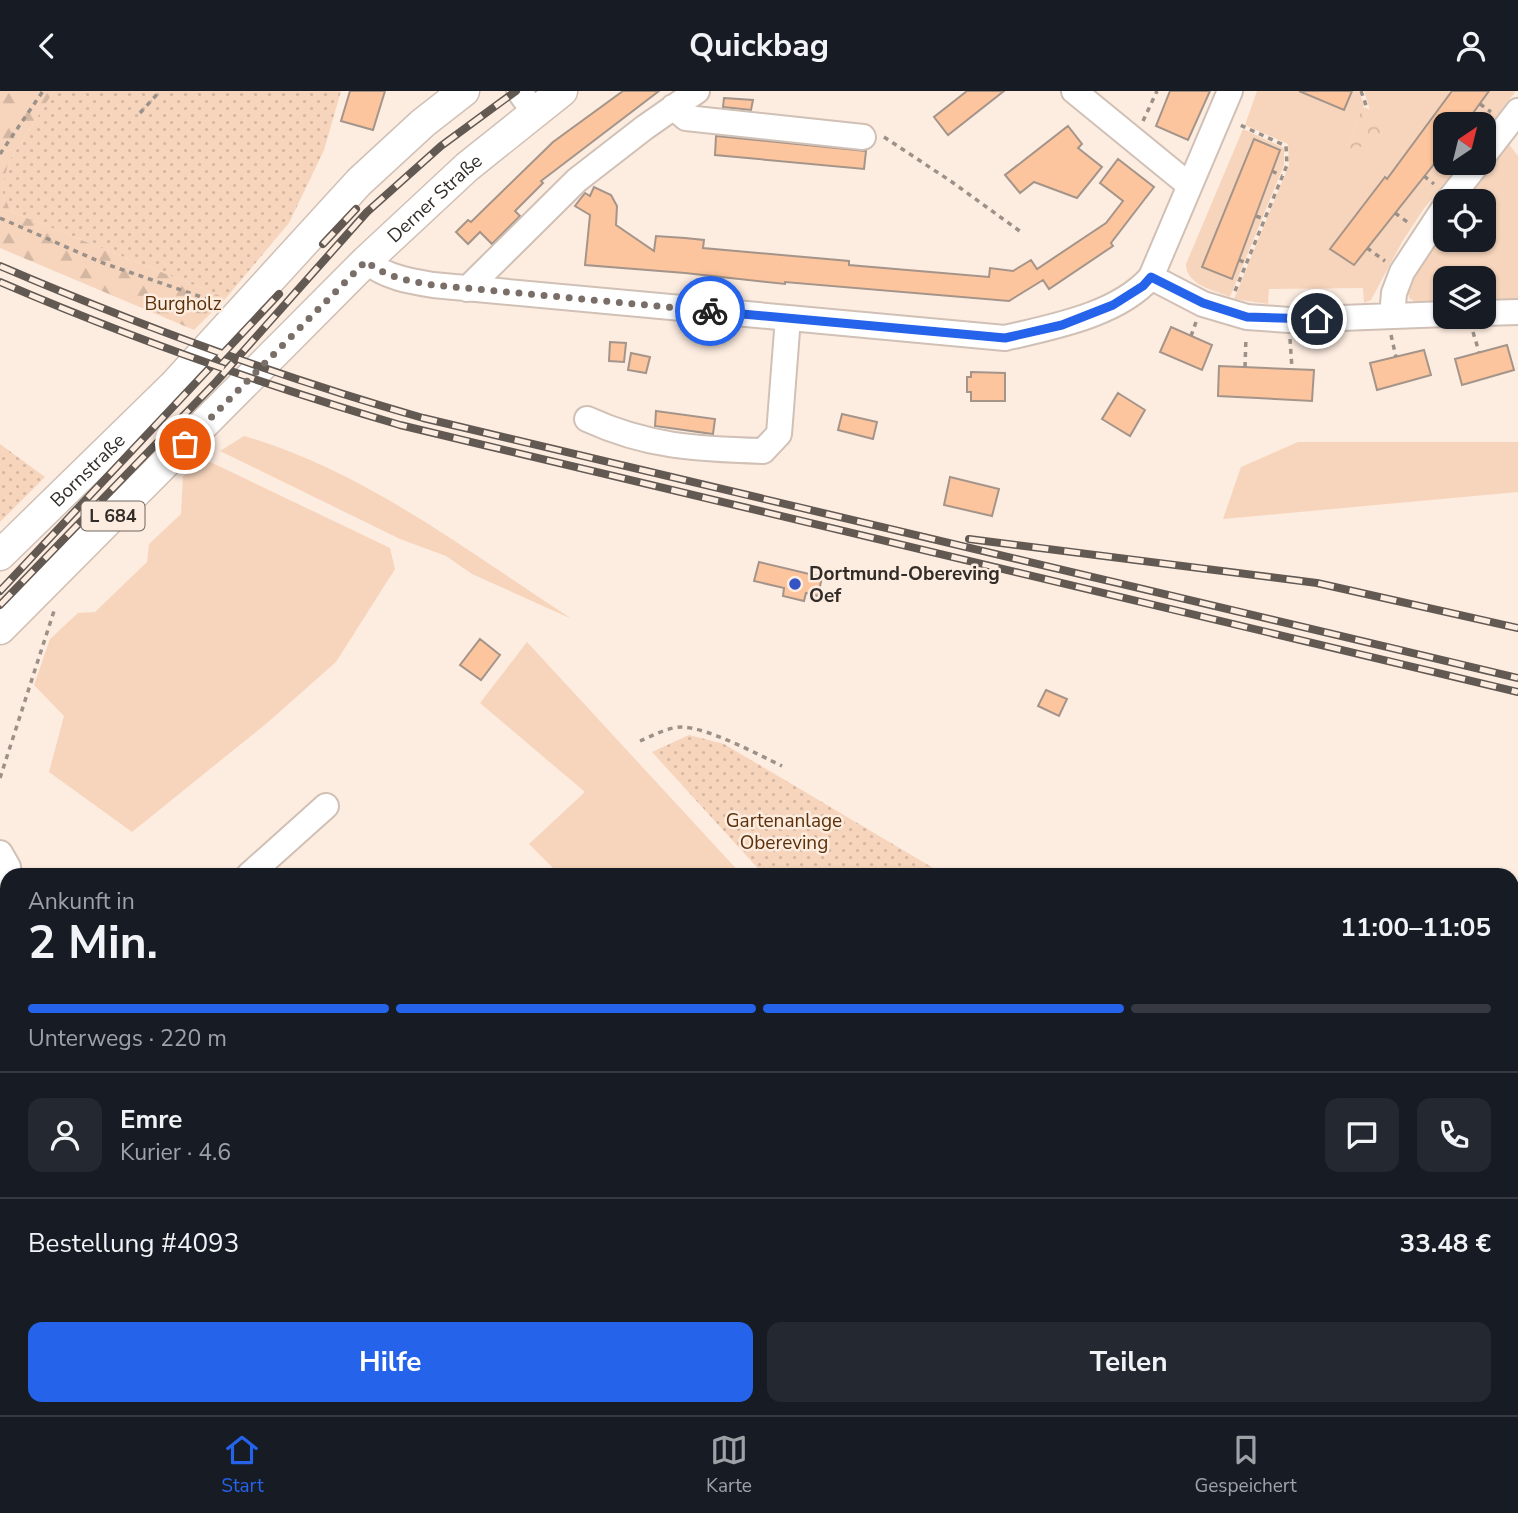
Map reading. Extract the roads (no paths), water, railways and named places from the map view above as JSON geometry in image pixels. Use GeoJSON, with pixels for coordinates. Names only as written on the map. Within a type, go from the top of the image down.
{"type":"FeatureCollection","features":[{"type":"Feature","properties":{"kind":"main road","name":"L 684"},"geometry":{"type":"LineString","coordinates":[[423,123],[464,91]]}},
{"type":"Feature","properties":{"kind":"main road","name":"Derner Straße"},"geometry":{"type":"LineString","coordinates":[[0,629],[366,261],[467,167],[526,101],[562,91]]}},
{"type":"Feature","properties":{"kind":"main road","name":"Bornstraße"},"geometry":{"type":"LineString","coordinates":[[0,555],[174,385],[359,182],[423,123]]}},
{"type":"Feature","properties":{"kind":"street"},"geometry":{"type":"LineString","coordinates":[[423,123],[438,91]]}},
{"type":"Feature","properties":{"kind":"street"},"geometry":{"type":"LineString","coordinates":[[467,289],[577,180],[697,91]]}},
{"type":"Feature","properties":{"kind":"street"},"geometry":{"type":"LineString","coordinates":[[1074,91],[1189,185]]}},
{"type":"Feature","properties":{"kind":"street"},"geometry":{"type":"LineString","coordinates":[[366,261],[374,268],[405,281],[467,289],[1005,338],[1062,325],[1113,305],[1143,286],[1151,277],[1230,91]]}},
{"type":"Feature","properties":{"kind":"street"},"geometry":{"type":"LineString","coordinates":[[673,107],[686,118],[863,137]]}},
{"type":"Feature","properties":{"kind":"street"},"geometry":{"type":"LineString","coordinates":[[1496,139],[1518,111]]}},
{"type":"Feature","properties":{"kind":"street"},"geometry":{"type":"LineString","coordinates":[[1458,189],[1469,175]]}},
{"type":"Feature","properties":{"kind":"street"},"geometry":{"type":"LineString","coordinates":[[1392,316],[1394,293],[1402,272],[1433,224]]}},
{"type":"Feature","properties":{"kind":"street"},"geometry":{"type":"LineString","coordinates":[[1151,277],[1203,303],[1289,320],[1433,314]]}},
{"type":"Feature","properties":{"kind":"street"},"geometry":{"type":"LineString","coordinates":[[1496,317],[1518,312]]}},
{"type":"Feature","properties":{"kind":"street"},"geometry":{"type":"LineString","coordinates":[[587,419],[632,437],[677,447],[763,451],[779,434],[788,318]]}},
{"type":"Feature","properties":{"kind":"street"},"geometry":{"type":"LineString","coordinates":[[257,868],[326,806]]}},
{"type":"Feature","properties":{"kind":"railway"},"geometry":{"type":"LineString","coordinates":[[0,605],[216,382],[367,212],[441,146],[516,91]]}},
{"type":"Feature","properties":{"kind":"railway"},"geometry":{"type":"LineString","coordinates":[[323,244],[356,209]]}},
{"type":"Feature","properties":{"kind":"railway"},"geometry":{"type":"LineString","coordinates":[[0,266],[209,349],[423,418],[1518,678]]}},
{"type":"Feature","properties":{"kind":"railway"},"geometry":{"type":"LineString","coordinates":[[0,282],[198,359],[298,394],[400,425],[1518,692]]}},
{"type":"Feature","properties":{"kind":"railway"},"geometry":{"type":"LineString","coordinates":[[0,591],[279,294]]}},
{"type":"Feature","properties":{"kind":"railway"},"geometry":{"type":"LineString","coordinates":[[969,539],[1317,583],[1518,628]]}},
{"type":"Feature","properties":{"kind":"place","name":"Dortmund-Obereving Oef"},"geometry":{"type":"Point","coordinates":[795,584]}},
{"type":"Feature","properties":{"kind":"park label","name":"Burgholz"},"geometry":{"type":"Point","coordinates":[183,303]}},
{"type":"Feature","properties":{"kind":"park label","name":"Gartenanlage Obereving"},"geometry":{"type":"Point","coordinates":[784,831]}}]}
